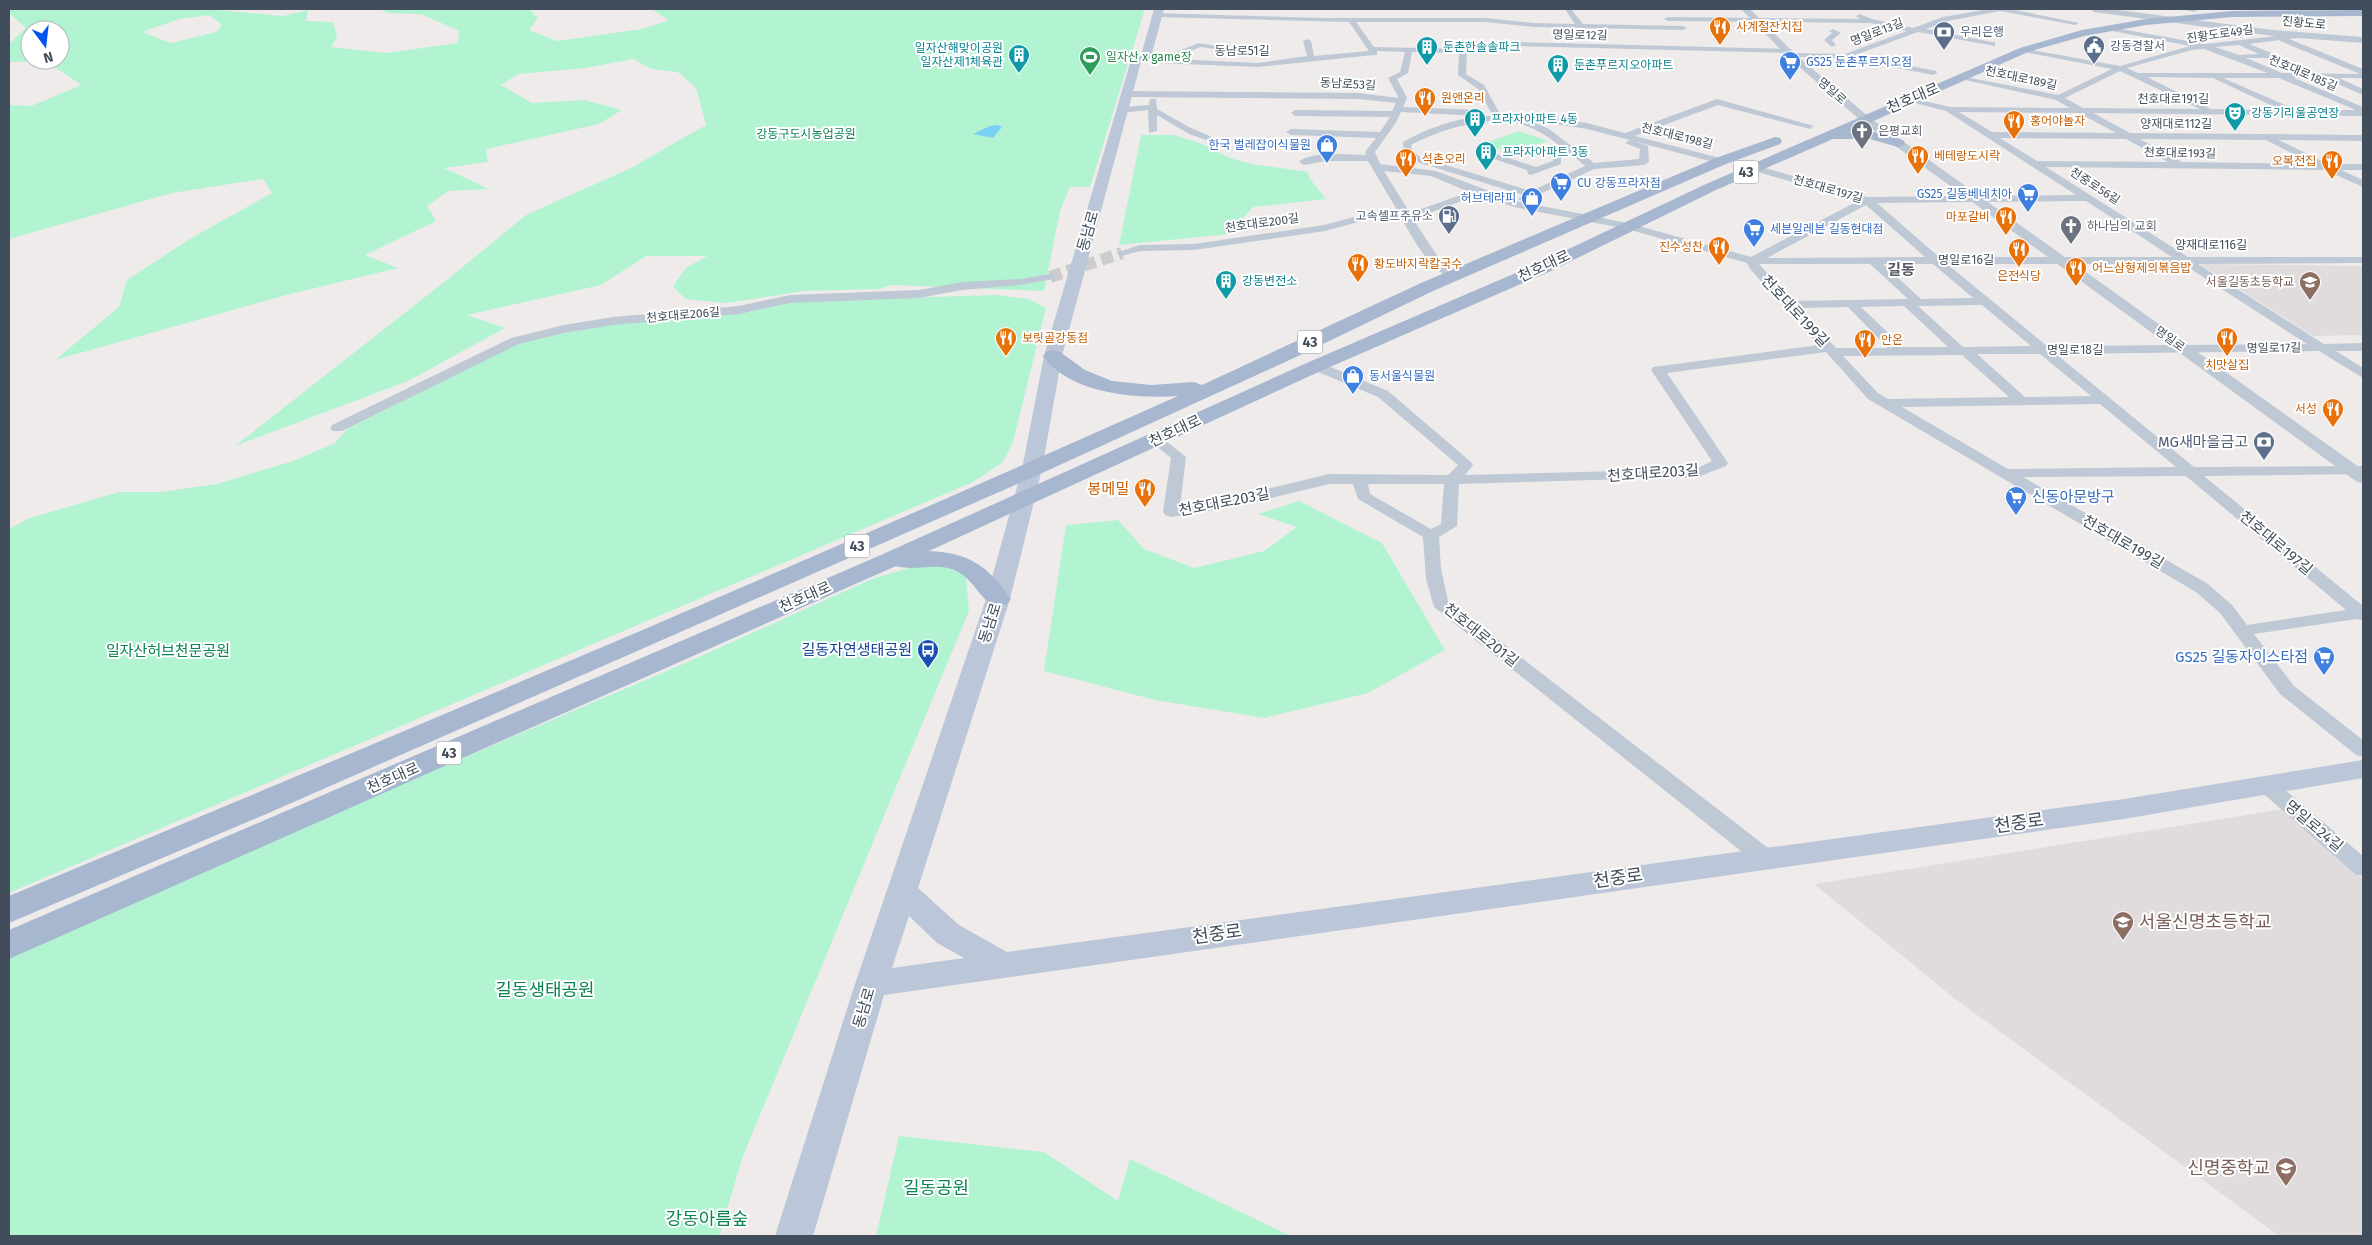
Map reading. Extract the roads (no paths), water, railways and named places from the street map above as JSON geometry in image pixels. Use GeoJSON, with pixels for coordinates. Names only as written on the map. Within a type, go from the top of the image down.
{"type":"FeatureCollection","features":[{"type":"Feature","properties":{"kind":"main road"},"geometry":{"type":"LineString","coordinates":[[2047,28],[2189,10],[2230,9]]}},
{"type":"Feature","properties":{"kind":"main road"},"geometry":{"type":"LineString","coordinates":[[2356,9],[2363,12]]}},
{"type":"Feature","properties":{"kind":"main road","name":"동남로"},"geometry":{"type":"LineString","coordinates":[[794,1236],[872,984],[998,599],[1032,469],[1053,356],[1136,60],[1146,57],[1158,12]]}},
{"type":"Feature","properties":{"kind":"main road","name":"천호대로"},"geometry":{"type":"LineString","coordinates":[[9,945],[890,560],[1316,366],[1527,274],[1754,168],[2024,50],[2054,40],[2107,28],[2167,19],[2241,14],[2363,12]]}},
{"type":"Feature","properties":{"kind":"main road"},"geometry":{"type":"LineString","coordinates":[[1976,52],[1997,43]]}},
{"type":"Feature","properties":{"kind":"main road","name":"천호대로"},"geometry":{"type":"LineString","coordinates":[[1909,84],[1937,71]]}},
{"type":"Feature","properties":{"kind":"main road","name":"천호대로"},"geometry":{"type":"LineString","coordinates":[[1836,116],[1869,101]]}},
{"type":"Feature","properties":{"kind":"main road","name":"천호대로"},"geometry":{"type":"LineString","coordinates":[[9,910],[260,804],[1032,469],[1217,386],[1456,274],[1814,124]]}},
{"type":"Feature","properties":{"kind":"main road"},"geometry":{"type":"LineString","coordinates":[[1824,138],[1863,135],[1898,143]]}},
{"type":"Feature","properties":{"kind":"main road"},"geometry":{"type":"LineString","coordinates":[[1053,356],[1082,377],[1100,384],[1128,390],[1158,392],[1217,386]]}},
{"type":"Feature","properties":{"kind":"main road"},"geometry":{"type":"LineString","coordinates":[[890,560],[928,558],[953,561],[976,572],[998,599]]}},
{"type":"Feature","properties":{"kind":"main road","name":"천중로"},"geometry":{"type":"LineString","coordinates":[[872,984],[1001,964],[2124,809],[2363,769]]}},
{"type":"Feature","properties":{"kind":"main road"},"geometry":{"type":"LineString","coordinates":[[902,892],[948,934],[1001,964]]}},
{"type":"Feature","properties":{"kind":"street"},"geometry":{"type":"LineString","coordinates":[[1568,9],[1580,25]]}},
{"type":"Feature","properties":{"kind":"street"},"geometry":{"type":"LineString","coordinates":[[1666,9],[1689,35]]}},
{"type":"Feature","properties":{"kind":"street","name":"명일로"},"geometry":{"type":"LineString","coordinates":[[1745,9],[1789,53],[1865,119],[2359,473]]}},
{"type":"Feature","properties":{"kind":"street"},"geometry":{"type":"LineString","coordinates":[[1999,9],[2075,23]]}},
{"type":"Feature","properties":{"kind":"street","name":"명일로13길"},"geometry":{"type":"LineString","coordinates":[[1789,53],[1846,56],[1946,19],[1999,9]]}},
{"type":"Feature","properties":{"kind":"street","name":"진황도로"},"geometry":{"type":"LineString","coordinates":[[2094,9],[2361,41]]}},
{"type":"Feature","properties":{"kind":"street"},"geometry":{"type":"LineString","coordinates":[[1158,12],[1304,19],[1444,19],[1534,25],[1683,28]]}},
{"type":"Feature","properties":{"kind":"street"},"geometry":{"type":"LineString","coordinates":[[1290,12],[1304,19]]}},
{"type":"Feature","properties":{"kind":"street"},"geometry":{"type":"LineString","coordinates":[[1855,13],[1870,21]]}},
{"type":"Feature","properties":{"kind":"street"},"geometry":{"type":"LineString","coordinates":[[1802,15],[1809,20]]}},
{"type":"Feature","properties":{"kind":"street"},"geometry":{"type":"LineString","coordinates":[[1574,17],[1583,17]]}},
{"type":"Feature","properties":{"kind":"street"},"geometry":{"type":"LineString","coordinates":[[1436,49],[1438,34],[1447,23],[1444,19]]}},
{"type":"Feature","properties":{"kind":"street"},"geometry":{"type":"LineString","coordinates":[[1657,19],[1870,21],[1997,43]]}},
{"type":"Feature","properties":{"kind":"street"},"geometry":{"type":"LineString","coordinates":[[1351,20],[1372,49]]}},
{"type":"Feature","properties":{"kind":"street"},"geometry":{"type":"LineString","coordinates":[[1534,25],[1548,45]]}},
{"type":"Feature","properties":{"kind":"street","name":"천호대로185길"},"geometry":{"type":"LineString","coordinates":[[2107,28],[2203,46],[2234,56],[2363,111]]}},
{"type":"Feature","properties":{"kind":"street"},"geometry":{"type":"LineString","coordinates":[[1766,30],[1783,30]]}},
{"type":"Feature","properties":{"kind":"street"},"geometry":{"type":"LineString","coordinates":[[1823,31],[1845,31]]}},
{"type":"Feature","properties":{"kind":"street"},"geometry":{"type":"LineString","coordinates":[[1832,45],[1828,40],[1837,33],[1833,31]]}},
{"type":"Feature","properties":{"kind":"street"},"geometry":{"type":"LineString","coordinates":[[1873,35],[1892,38]]}},
{"type":"Feature","properties":{"kind":"street","name":"진황도로49길"},"geometry":{"type":"LineString","coordinates":[[2059,98],[2120,68],[2203,46],[2303,35]]}},
{"type":"Feature","properties":{"kind":"street"},"geometry":{"type":"LineString","coordinates":[[2280,37],[2336,60],[2363,74]]}},
{"type":"Feature","properties":{"kind":"street"},"geometry":{"type":"LineString","coordinates":[[1307,41],[1309,54],[1312,58]]}},
{"type":"Feature","properties":{"kind":"street"},"geometry":{"type":"LineString","coordinates":[[1695,42],[1702,49]]}},
{"type":"Feature","properties":{"kind":"street","name":"천호대로185길"},"geometry":{"type":"LineString","coordinates":[[2234,56],[2271,56],[2239,42]]}},
{"type":"Feature","properties":{"kind":"street","name":"명일로12길"},"geometry":{"type":"LineString","coordinates":[[1372,49],[1463,50],[1518,44],[1789,53]]}},
{"type":"Feature","properties":{"kind":"street"},"geometry":{"type":"LineString","coordinates":[[1159,61],[1199,46],[1230,49]]}},
{"type":"Feature","properties":{"kind":"street","name":"동남로51길"},"geometry":{"type":"LineString","coordinates":[[1136,60],[1258,65],[1374,53],[1372,49]]}},
{"type":"Feature","properties":{"kind":"street"},"geometry":{"type":"LineString","coordinates":[[1373,159],[1383,135],[1403,98],[1392,78],[1404,73],[1409,49]]}},
{"type":"Feature","properties":{"kind":"street"},"geometry":{"type":"LineString","coordinates":[[1463,50],[1462,75],[1481,87],[1496,114]]}},
{"type":"Feature","properties":{"kind":"street"},"geometry":{"type":"LineString","coordinates":[[2024,50],[2120,68],[2139,75],[2230,120]]}},
{"type":"Feature","properties":{"kind":"street"},"geometry":{"type":"LineString","coordinates":[[1256,55],[1252,63],[1258,65],[1259,75]]}},
{"type":"Feature","properties":{"kind":"street"},"geometry":{"type":"LineString","coordinates":[[1846,56],[1937,71]]}},
{"type":"Feature","properties":{"kind":"street"},"geometry":{"type":"LineString","coordinates":[[2336,60],[2362,60]]}},
{"type":"Feature","properties":{"kind":"street"},"geometry":{"type":"LineString","coordinates":[[2139,75],[2363,74]]}},
{"type":"Feature","properties":{"kind":"street"},"geometry":{"type":"LineString","coordinates":[[2210,75],[2294,112]]}},
{"type":"Feature","properties":{"kind":"street"},"geometry":{"type":"LineString","coordinates":[[2325,75],[2363,92]]}},
{"type":"Feature","properties":{"kind":"street","name":"천호대로189길"},"geometry":{"type":"LineString","coordinates":[[1960,78],[2059,98],[2181,165]]}},
{"type":"Feature","properties":{"kind":"street"},"geometry":{"type":"LineString","coordinates":[[1260,85],[1261,95]]}},
{"type":"Feature","properties":{"kind":"street"},"geometry":{"type":"LineString","coordinates":[[1124,102],[1153,107],[1201,102],[1197,94]]}},
{"type":"Feature","properties":{"kind":"street","name":"동남로53길"},"geometry":{"type":"LineString","coordinates":[[1124,102],[1197,94],[1358,96],[1398,108]]}},
{"type":"Feature","properties":{"kind":"street"},"geometry":{"type":"LineString","coordinates":[[1294,95],[1296,114],[1398,108]]}},
{"type":"Feature","properties":{"kind":"street","name":"천중로56길"},"geometry":{"type":"LineString","coordinates":[[1907,100],[1949,110],[2363,374]]}},
{"type":"Feature","properties":{"kind":"street"},"geometry":{"type":"LineString","coordinates":[[1124,102],[1154,101],[1152,132]]}},
{"type":"Feature","properties":{"kind":"street","name":"천호대로198길"},"geometry":{"type":"LineString","coordinates":[[1626,136],[1717,102]]}},
{"type":"Feature","properties":{"kind":"street","name":"천호대로"},"geometry":{"type":"LineString","coordinates":[[1717,102],[1814,124]]}},
{"type":"Feature","properties":{"kind":"street"},"geometry":{"type":"LineString","coordinates":[[1153,107],[1184,130],[1209,138]]}},
{"type":"Feature","properties":{"kind":"street","name":"천호대로198길"},"geometry":{"type":"LineString","coordinates":[[1398,108],[1556,120],[1722,161]]}},
{"type":"Feature","properties":{"kind":"street","name":"천호대로191길"},"geometry":{"type":"LineString","coordinates":[[1949,110],[2363,111]]}},
{"type":"Feature","properties":{"kind":"street"},"geometry":{"type":"LineString","coordinates":[[2013,110],[2052,135]]}},
{"type":"Feature","properties":{"kind":"street"},"geometry":{"type":"LineString","coordinates":[[1532,195],[1417,159],[1407,151],[1406,144],[1416,138],[1459,124],[1488,118],[1506,117],[1538,127],[1592,166]]}},
{"type":"Feature","properties":{"kind":"street"},"geometry":{"type":"LineString","coordinates":[[1514,204],[1592,166],[1644,162],[1645,148],[1567,125],[1538,127]]}},
{"type":"Feature","properties":{"kind":"street"},"geometry":{"type":"LineString","coordinates":[[2248,128],[2363,184]]}},
{"type":"Feature","properties":{"kind":"street"},"geometry":{"type":"LineString","coordinates":[[1291,132],[1383,135]]}},
{"type":"Feature","properties":{"kind":"street","name":"양재대로112길"},"geometry":{"type":"LineString","coordinates":[[1988,134],[2363,138]]}},
{"type":"Feature","properties":{"kind":"street"},"geometry":{"type":"LineString","coordinates":[[1321,150],[1373,159],[1433,173],[1478,192],[1514,204],[1590,218]]}},
{"type":"Feature","properties":{"kind":"street"},"geometry":{"type":"LineString","coordinates":[[1494,156],[1534,171],[1558,162],[1556,157],[1571,151]]}},
{"type":"Feature","properties":{"kind":"street"},"geometry":{"type":"LineString","coordinates":[[1304,162],[1308,159],[1320,157],[1373,159]]}},
{"type":"Feature","properties":{"kind":"street"},"geometry":{"type":"LineString","coordinates":[[1373,159],[1420,241],[1440,268],[1456,274]]}},
{"type":"Feature","properties":{"kind":"street","name":"천호대로193길"},"geometry":{"type":"LineString","coordinates":[[2034,164],[2363,166]]}},
{"type":"Feature","properties":{"kind":"street","name":"천호대로197길"},"geometry":{"type":"LineString","coordinates":[[1754,168],[1867,200],[1985,301],[2362,614]]}},
{"type":"Feature","properties":{"kind":"street","name":"천호대로200길"},"geometry":{"type":"LineString","coordinates":[[1122,253],[1140,248],[1194,247],[1306,231],[1373,215],[1406,214],[1478,192]]}},
{"type":"Feature","properties":{"kind":"street"},"geometry":{"type":"LineString","coordinates":[[1867,200],[2088,198]]}},
{"type":"Feature","properties":{"kind":"street","name":"천호대로199길"},"geometry":{"type":"LineString","coordinates":[[1590,218],[1628,226],[1752,261],[1867,200]]}},
{"type":"Feature","properties":{"kind":"street","name":"양재대로116길"},"geometry":{"type":"LineString","coordinates":[[2059,259],[2363,260]]}},
{"type":"Feature","properties":{"kind":"street","name":"명일로16길"},"geometry":{"type":"LineString","coordinates":[[1752,261],[2059,259]]}},
{"type":"Feature","properties":{"kind":"street"},"geometry":{"type":"LineString","coordinates":[[1872,260],[1913,303],[2021,401]]}},
{"type":"Feature","properties":{"kind":"street","name":"천호대로199길"},"geometry":{"type":"LineString","coordinates":[[1752,261],[1754,267],[1788,305],[1873,396],[2202,588],[2226,609],[2287,690],[2363,750]]}},
{"type":"Feature","properties":{"kind":"street","name":"천호대로206길"},"geometry":{"type":"LineString","coordinates":[[337,428],[515,341],[564,329],[613,321],[739,310],[790,299],[919,294],[962,286],[1020,282],[1050,277]]}},
{"type":"Feature","properties":{"kind":"street"},"geometry":{"type":"LineString","coordinates":[[1788,305],[1985,301]]}},
{"type":"Feature","properties":{"kind":"street"},"geometry":{"type":"LineString","coordinates":[[1851,304],[1899,351]]}},
{"type":"Feature","properties":{"kind":"street","name":"명일로17길"},"geometry":{"type":"LineString","coordinates":[[2184,349],[2363,347]]}},
{"type":"Feature","properties":{"kind":"street","name":"명일로18길"},"geometry":{"type":"LineString","coordinates":[[1830,350],[2184,349]]}},
{"type":"Feature","properties":{"kind":"street","name":"천호대로203길"},"geometry":{"type":"LineString","coordinates":[[1156,440],[1179,457],[1171,512],[1242,500],[1328,479],[1452,480],[1698,473],[1721,463],[1658,370],[1830,350]]}},
{"type":"Feature","properties":{"kind":"street"},"geometry":{"type":"LineString","coordinates":[[1316,366],[1383,394],[1396,403],[1466,465],[1452,480],[1449,526],[1431,535],[1363,496],[1360,480]]}},
{"type":"Feature","properties":{"kind":"street"},"geometry":{"type":"LineString","coordinates":[[1884,403],[2104,400]]}},
{"type":"Feature","properties":{"kind":"street"},"geometry":{"type":"LineString","coordinates":[[2006,474],[2359,473]]}},
{"type":"Feature","properties":{"kind":"street","name":"천호대로201길"},"geometry":{"type":"LineString","coordinates":[[1431,535],[1428,545],[1432,554],[1440,603],[1764,858]]}},
{"type":"Feature","properties":{"kind":"street","name":"천호대로197길"},"geometry":{"type":"LineString","coordinates":[[2242,630],[2362,614]]}},
{"type":"Feature","properties":{"kind":"street","name":"명일로24길"},"geometry":{"type":"LineString","coordinates":[[2265,784],[2363,868]]}},
{"type":"Feature","properties":{"kind":"water"},"geometry":{"type":"Polygon","coordinates":[[[998,125],[1002,127],[993,138],[973,134],[990,126],[998,125]]]}},
{"type":"Feature","properties":{"kind":"tunnel"},"geometry":{"type":"LineString","coordinates":[[1050,277],[1122,253]]}},
{"type":"Feature","properties":{"kind":"place","name":"사계절잔치집"},"geometry":{"type":"Point","coordinates":[1720,46]}},
{"type":"Feature","properties":{"kind":"place","name":"우리은행"},"geometry":{"type":"Point","coordinates":[1944,51]}},
{"type":"Feature","properties":{"kind":"place","name":"강동경찰서"},"geometry":{"type":"Point","coordinates":[2094,65]}},
{"type":"Feature","properties":{"kind":"place","name":"둔촌한솔솔파크"},"geometry":{"type":"Point","coordinates":[1427,66]}},
{"type":"Feature","properties":{"kind":"place","name":"일자산해맞이공원 일자산제1체육관"},"geometry":{"type":"Point","coordinates":[1019,74]}},
{"type":"Feature","properties":{"kind":"place","name":"일자산 x game장"},"geometry":{"type":"Point","coordinates":[1090,76]}},
{"type":"Feature","properties":{"kind":"place","name":"GS25 둔촌푸르지오점"},"geometry":{"type":"Point","coordinates":[1790,81]}},
{"type":"Feature","properties":{"kind":"place","name":"둔촌푸르지오아파트"},"geometry":{"type":"Point","coordinates":[1558,84]}},
{"type":"Feature","properties":{"kind":"place","name":"원앤온리"},"geometry":{"type":"Point","coordinates":[1425,117]}},
{"type":"Feature","properties":{"kind":"place","name":"강동기리울공연장"},"geometry":{"type":"Point","coordinates":[2235,132]}},
{"type":"Feature","properties":{"kind":"place","name":"프라자아파트 4동"},"geometry":{"type":"Point","coordinates":[1475,138]}},
{"type":"Feature","properties":{"kind":"place","name":"홍어야놀자"},"geometry":{"type":"Point","coordinates":[2014,140]}},
{"type":"Feature","properties":{"kind":"place","name":"은평교회"},"geometry":{"type":"Point","coordinates":[1862,150]}},
{"type":"Feature","properties":{"kind":"place","name":"한국 벌레잡이식물원"},"geometry":{"type":"Point","coordinates":[1327,164]}},
{"type":"Feature","properties":{"kind":"place","name":"프라자아파트 3동"},"geometry":{"type":"Point","coordinates":[1486,171]}},
{"type":"Feature","properties":{"kind":"place","name":"베테랑도시락"},"geometry":{"type":"Point","coordinates":[1918,175]}},
{"type":"Feature","properties":{"kind":"place","name":"석촌오리"},"geometry":{"type":"Point","coordinates":[1406,178]}},
{"type":"Feature","properties":{"kind":"place","name":"오복전집"},"geometry":{"type":"Point","coordinates":[2332,180]}},
{"type":"Feature","properties":{"kind":"place","name":"CU 강동프라자점"},"geometry":{"type":"Point","coordinates":[1561,202]}},
{"type":"Feature","properties":{"kind":"place","name":"GS25 길동베네치아"},"geometry":{"type":"Point","coordinates":[2028,213]}},
{"type":"Feature","properties":{"kind":"place","name":"허브테라피"},"geometry":{"type":"Point","coordinates":[1532,217]}},
{"type":"Feature","properties":{"kind":"place","name":"고속셀프주유소"},"geometry":{"type":"Point","coordinates":[1449,235]}},
{"type":"Feature","properties":{"kind":"place","name":"마포갈비"},"geometry":{"type":"Point","coordinates":[2006,236]}},
{"type":"Feature","properties":{"kind":"place","name":"하나님의 교회"},"geometry":{"type":"Point","coordinates":[2071,245]}},
{"type":"Feature","properties":{"kind":"place","name":"세븐일레븐 길동현대점"},"geometry":{"type":"Point","coordinates":[1754,248]}},
{"type":"Feature","properties":{"kind":"place","name":"진수성찬"},"geometry":{"type":"Point","coordinates":[1719,266]}},
{"type":"Feature","properties":{"kind":"place","name":"은전식당"},"geometry":{"type":"Point","coordinates":[2019,268]}},
{"type":"Feature","properties":{"kind":"place","name":"황도바지락칼국수"},"geometry":{"type":"Point","coordinates":[1358,283]}},
{"type":"Feature","properties":{"kind":"place","name":"어느삼형제의볶음밥"},"geometry":{"type":"Point","coordinates":[2076,287]}},
{"type":"Feature","properties":{"kind":"place","name":"강동변전소"},"geometry":{"type":"Point","coordinates":[1226,300]}},
{"type":"Feature","properties":{"kind":"place","name":"서울길동초등학교"},"geometry":{"type":"Point","coordinates":[2310,301]}},
{"type":"Feature","properties":{"kind":"place","name":"보릿골강동점"},"geometry":{"type":"Point","coordinates":[1006,357]}},
{"type":"Feature","properties":{"kind":"place","name":"치맛살집"},"geometry":{"type":"Point","coordinates":[2227,357]}},
{"type":"Feature","properties":{"kind":"place","name":"안온"},"geometry":{"type":"Point","coordinates":[1865,359]}},
{"type":"Feature","properties":{"kind":"place","name":"동서울식물원"},"geometry":{"type":"Point","coordinates":[1353,395]}},
{"type":"Feature","properties":{"kind":"place","name":"서성"},"geometry":{"type":"Point","coordinates":[2333,428]}},
{"type":"Feature","properties":{"kind":"place","name":"MG새마을금고"},"geometry":{"type":"Point","coordinates":[2264,461]}},
{"type":"Feature","properties":{"kind":"place","name":"봉메밀"},"geometry":{"type":"Point","coordinates":[1145,508]}},
{"type":"Feature","properties":{"kind":"place","name":"신동아문방구"},"geometry":{"type":"Point","coordinates":[2016,516]}},
{"type":"Feature","properties":{"kind":"place","name":"길동자연생태공원"},"geometry":{"type":"Point","coordinates":[928,669]}},
{"type":"Feature","properties":{"kind":"place","name":"GS25 길동자이스타점"},"geometry":{"type":"Point","coordinates":[2324,676]}},
{"type":"Feature","properties":{"kind":"place","name":"서울신명초등학교"},"geometry":{"type":"Point","coordinates":[2123,941]}},
{"type":"Feature","properties":{"kind":"place","name":"신명중학교"},"geometry":{"type":"Point","coordinates":[2286,1187]}},
{"type":"Feature","properties":{"kind":"district","name":"길동"},"geometry":{"type":"Point","coordinates":[1901,270]}},
{"type":"Feature","properties":{"kind":"park label","name":"강동구도시농업공원"},"geometry":{"type":"Point","coordinates":[806,134]}},
{"type":"Feature","properties":{"kind":"park label","name":"일자산허브천문공원"},"geometry":{"type":"Point","coordinates":[168,651]}},
{"type":"Feature","properties":{"kind":"park label","name":"길동생태공원"},"geometry":{"type":"Point","coordinates":[545,990]}},
{"type":"Feature","properties":{"kind":"park label","name":"길동공원"},"geometry":{"type":"Point","coordinates":[936,1188]}},
{"type":"Feature","properties":{"kind":"park label","name":"강동아름숲"},"geometry":{"type":"Point","coordinates":[707,1219]}}]}
